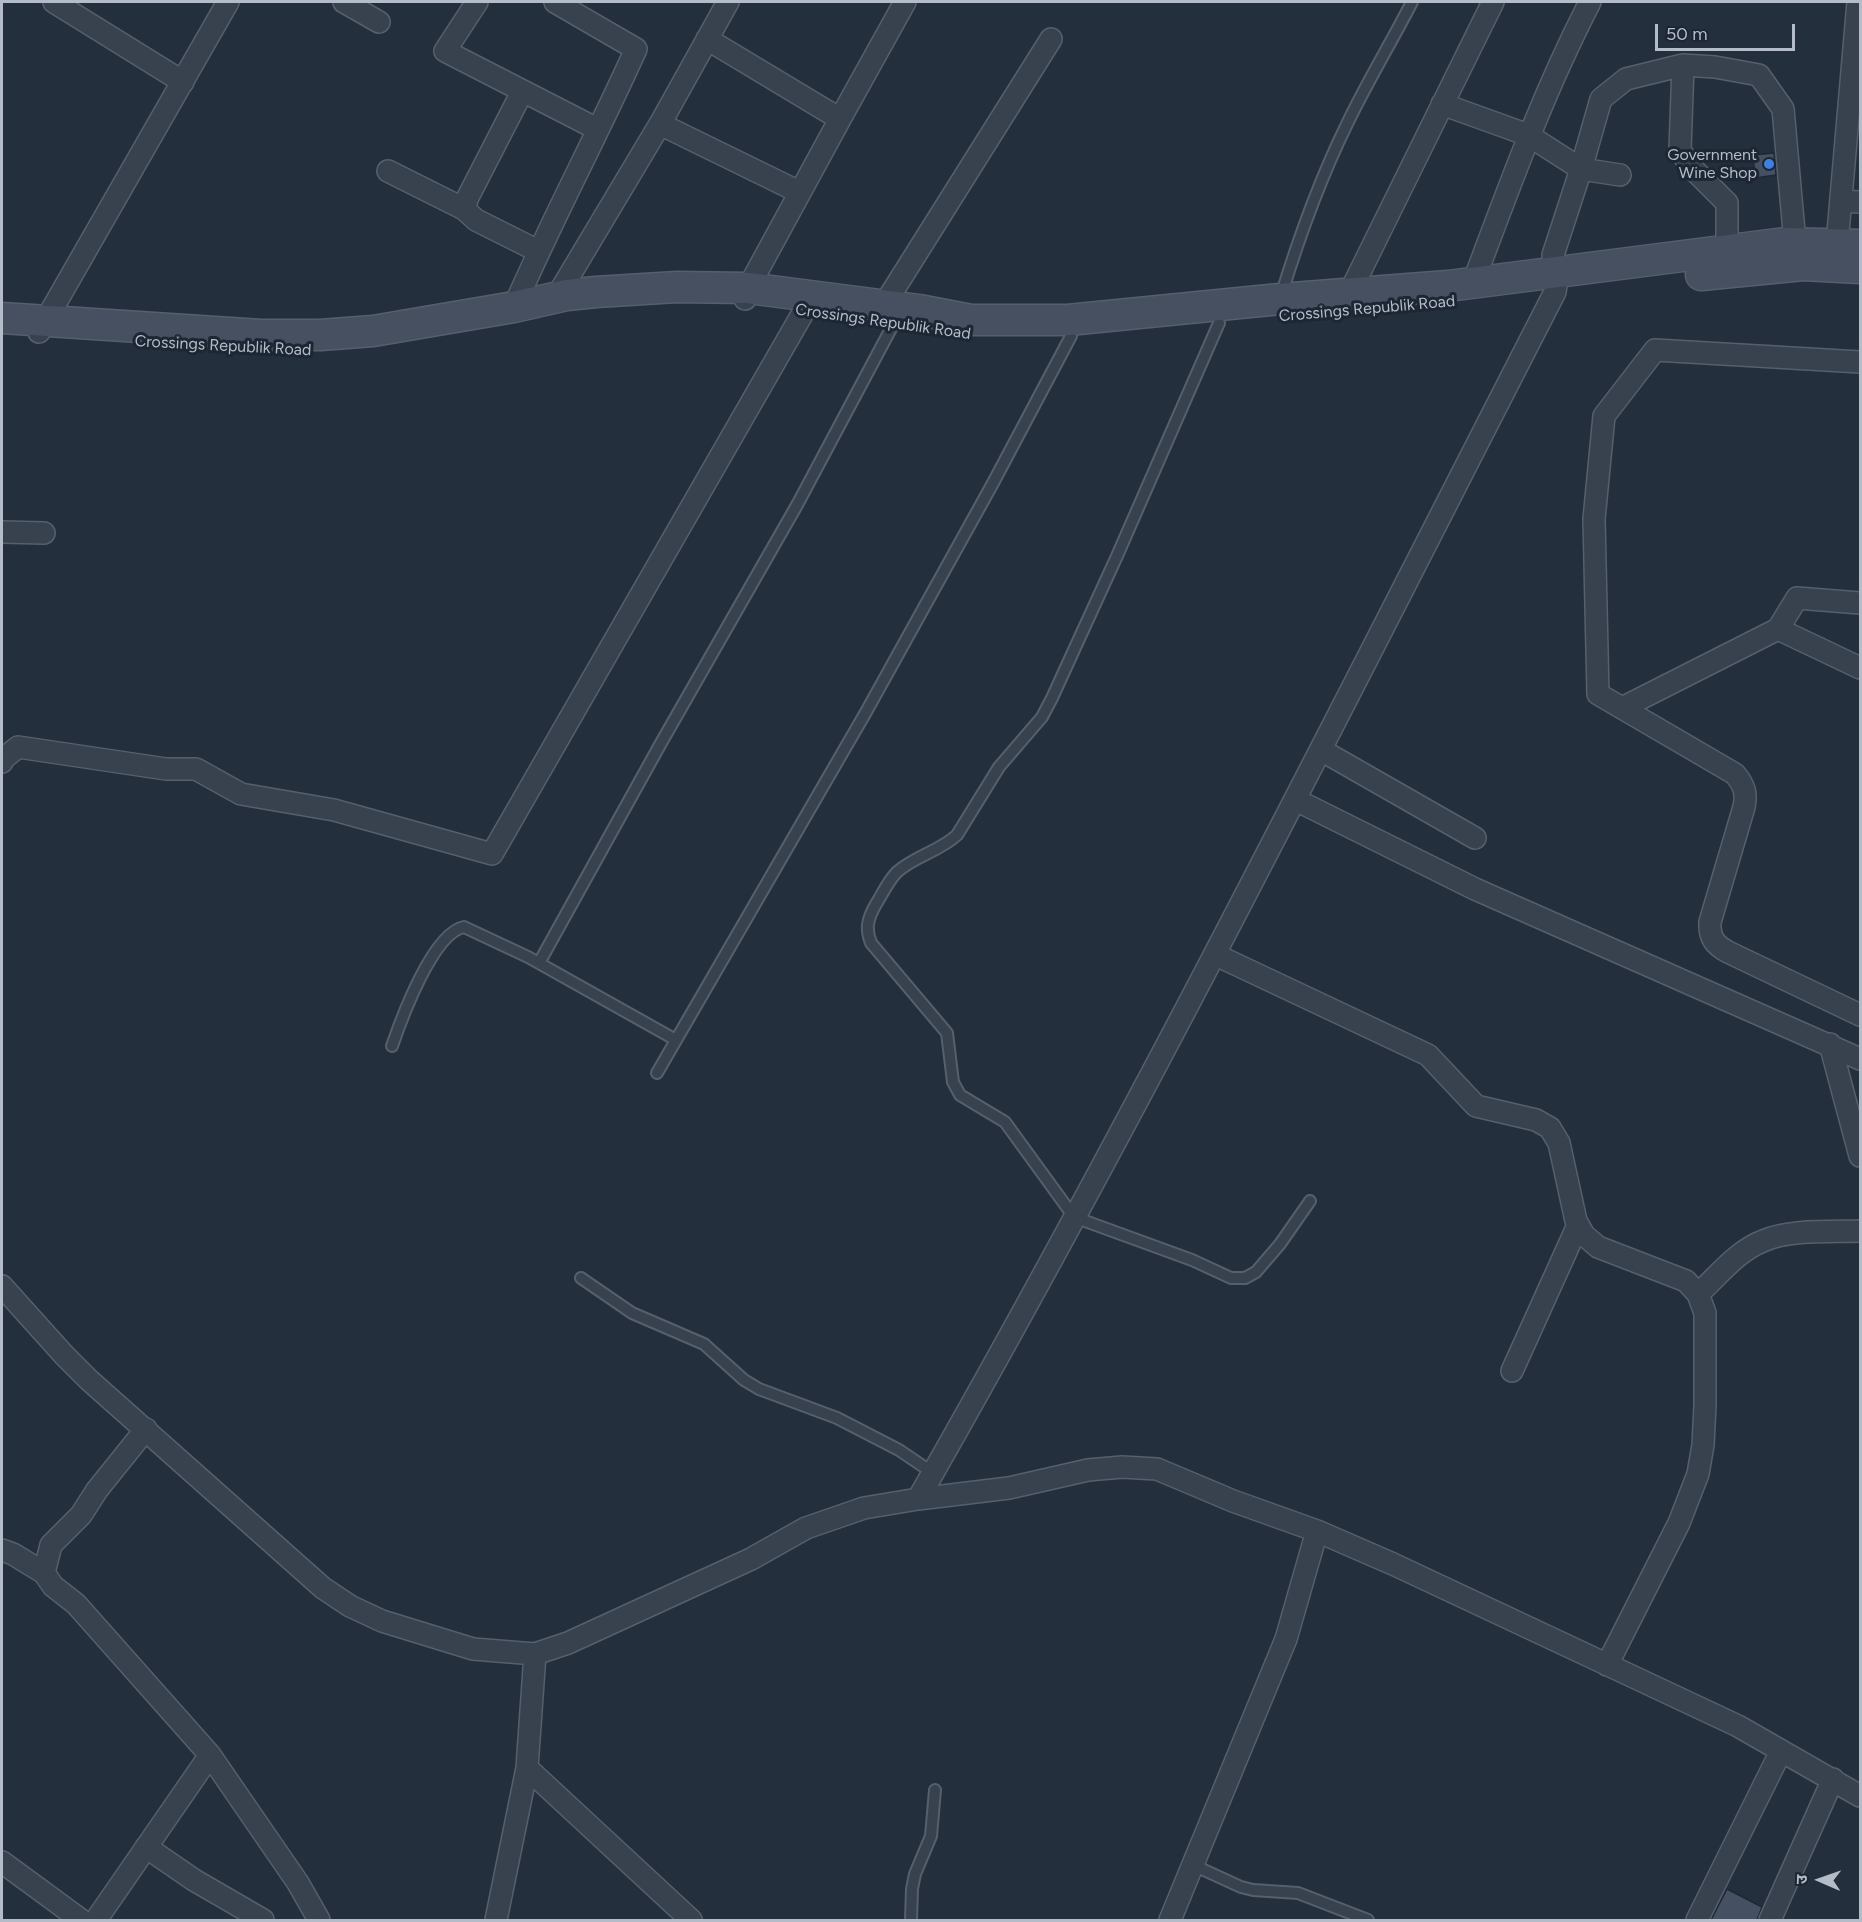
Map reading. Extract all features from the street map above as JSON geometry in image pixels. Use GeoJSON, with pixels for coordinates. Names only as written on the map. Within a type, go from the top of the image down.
{"type":"FeatureCollection","features":[{"type":"Feature","properties":{"kind":"street"},"geometry":{"type":"LineString","coordinates":[[54,2],[183,82]]}},
{"type":"Feature","properties":{"kind":"street"},"geometry":{"type":"LineString","coordinates":[[42,327],[228,2]]}},
{"type":"Feature","properties":{"kind":"street"},"geometry":{"type":"LineString","coordinates":[[344,2],[379,22]]}},
{"type":"Feature","properties":{"kind":"street"},"geometry":{"type":"LineString","coordinates":[[477,2],[445,51],[597,129]]}},
{"type":"Feature","properties":{"kind":"street"},"geometry":{"type":"LineString","coordinates":[[514,307],[538,251],[636,49],[555,2]]}},
{"type":"Feature","properties":{"kind":"street"},"geometry":{"type":"LineString","coordinates":[[556,298],[660,124],[728,2]]}},
{"type":"Feature","properties":{"kind":"street"},"geometry":{"type":"LineString","coordinates":[[746,295],[799,192],[905,2]]}},
{"type":"Feature","properties":{"kind":"street"},"geometry":{"type":"LineString","coordinates":[[1349,294],[1492,2]]}},
{"type":"Feature","properties":{"kind":"street"},"geometry":{"type":"LineString","coordinates":[[1473,283],[1528,135],[1590,2]]}},
{"type":"Feature","properties":{"kind":"street"},"geometry":{"type":"LineString","coordinates":[[1823,251],[1850,202],[1858,2]]}},
{"type":"Feature","properties":{"kind":"street"},"geometry":{"type":"LineString","coordinates":[[707,39],[840,119]]}},
{"type":"Feature","properties":{"kind":"street"},"geometry":{"type":"LineString","coordinates":[[889,314],[1051,39]]}},
{"type":"Feature","properties":{"kind":"street"},"geometry":{"type":"LineString","coordinates":[[918,1499],[1216,955],[1557,282],[1553,255],[1602,99],[1626,79],[1683,65],[1715,67],[1759,75],[1783,109],[1823,251]]}},
{"type":"Feature","properties":{"kind":"street"},"geometry":{"type":"LineString","coordinates":[[1683,65],[1680,150],[1692,167],[1727,203],[1727,251]]}},
{"type":"Feature","properties":{"kind":"street"},"geometry":{"type":"LineString","coordinates":[[464,209],[522,92]]}},
{"type":"Feature","properties":{"kind":"street"},"geometry":{"type":"LineString","coordinates":[[1442,104],[1528,135],[1581,169],[1620,175]]}},
{"type":"Feature","properties":{"kind":"street"},"geometry":{"type":"LineString","coordinates":[[660,124],[799,192]]}},
{"type":"Feature","properties":{"kind":"street"},"geometry":{"type":"LineString","coordinates":[[388,171],[464,209],[476,220],[538,251]]}},
{"type":"Feature","properties":{"kind":"street"},"geometry":{"type":"LineString","coordinates":[[2,318],[42,327],[320,335],[373,331],[596,291],[677,287],[889,314],[1019,322],[1120,316],[1280,299],[1473,283],[1557,282],[1727,251],[1823,251],[1860,268]]}},
{"type":"Feature","properties":{"kind":"street","name":"Crossings Republik Road"},"geometry":{"type":"LineString","coordinates":[[2,330],[42,327],[256,351],[360,350],[412,342],[560,310],[746,295],[804,311],[889,314],[958,335],[1071,336],[1219,323],[1823,251]]}},
{"type":"Feature","properties":{"kind":"street"},"geometry":{"type":"LineString","coordinates":[[2,762],[18,747],[166,769],[196,769],[241,794],[334,810],[492,854],[804,311]]}},
{"type":"Feature","properties":{"kind":"street"},"geometry":{"type":"LineString","coordinates":[[1860,362],[1655,350],[1604,416],[1594,519],[1598,694],[1735,774],[1742,783],[1746,795],[1710,922],[1709,932],[1713,940],[1719,948],[1860,1015]]}},
{"type":"Feature","properties":{"kind":"street"},"geometry":{"type":"LineString","coordinates":[[2,532],[44,533]]}},
{"type":"Feature","properties":{"kind":"street"},"geometry":{"type":"LineString","coordinates":[[1622,708],[1778,630],[1797,598],[1860,603]]}},
{"type":"Feature","properties":{"kind":"street"},"geometry":{"type":"LineString","coordinates":[[1778,630],[1860,668]]}},
{"type":"Feature","properties":{"kind":"street"},"geometry":{"type":"LineString","coordinates":[[1321,750],[1475,838]]}},
{"type":"Feature","properties":{"kind":"street"},"geometry":{"type":"LineString","coordinates":[[1296,800],[1475,889],[1860,1059]]}},
{"type":"Feature","properties":{"kind":"street"},"geometry":{"type":"LineString","coordinates":[[1216,955],[1428,1055],[1476,1106],[1536,1120],[1550,1128],[1559,1143],[1578,1225],[1584,1235],[1598,1246],[1686,1281],[1698,1294],[1705,1313],[1703,1444],[1698,1474],[1679,1523],[1607,1665]]}},
{"type":"Feature","properties":{"kind":"street"},"geometry":{"type":"LineString","coordinates":[[1830,1044],[1860,1156]]}},
{"type":"Feature","properties":{"kind":"street"},"geometry":{"type":"LineString","coordinates":[[1512,1371],[1578,1225]]}},
{"type":"Feature","properties":{"kind":"street"},"geometry":{"type":"LineString","coordinates":[[1698,1294],[1740,1254],[1763,1241],[1788,1235],[1860,1231]]}},
{"type":"Feature","properties":{"kind":"street"},"geometry":{"type":"LineString","coordinates":[[2,1286],[64,1355],[323,1588],[350,1606],[382,1621],[473,1649],[535,1654],[568,1643],[740,1564],[806,1528],[864,1508],[1009,1488],[1088,1470],[1122,1467],[1157,1469],[1233,1501],[1317,1531],[1393,1564],[1738,1726],[1860,1796]]}},
{"type":"Feature","properties":{"kind":"street"},"geometry":{"type":"LineString","coordinates":[[44,1573],[51,1545],[81,1515],[97,1490],[146,1429]]}},
{"type":"Feature","properties":{"kind":"street"},"geometry":{"type":"LineString","coordinates":[[1170,1920],[1286,1639],[1317,1531]]}},
{"type":"Feature","properties":{"kind":"street"},"geometry":{"type":"LineString","coordinates":[[2,1550],[44,1573],[53,1586],[76,1604],[210,1755],[298,1883],[319,1920]]}},
{"type":"Feature","properties":{"kind":"street"},"geometry":{"type":"LineString","coordinates":[[496,1920],[527,1768],[535,1654]]}},
{"type":"Feature","properties":{"kind":"street"},"geometry":{"type":"LineString","coordinates":[[1697,1920],[1781,1751]]}},
{"type":"Feature","properties":{"kind":"street"},"geometry":{"type":"LineString","coordinates":[[96,1920],[210,1755]]}},
{"type":"Feature","properties":{"kind":"street"},"geometry":{"type":"LineString","coordinates":[[527,1768],[692,1920]]}},
{"type":"Feature","properties":{"kind":"street"},"geometry":{"type":"LineString","coordinates":[[1770,1920],[1833,1779]]}},
{"type":"Feature","properties":{"kind":"street"},"geometry":{"type":"LineString","coordinates":[[146,1848],[194,1880],[263,1920]]}},
{"type":"Feature","properties":{"kind":"street"},"geometry":{"type":"LineString","coordinates":[[2,1862],[81,1920]]}},
{"type":"Feature","properties":{"kind":"lane"},"geometry":{"type":"LineString","coordinates":[[1280,299],[1297,242],[1319,185],[1347,123],[1412,2]]}},
{"type":"Feature","properties":{"kind":"lane"},"geometry":{"type":"LineString","coordinates":[[539,963],[797,505],[889,314]]}},
{"type":"Feature","properties":{"kind":"lane"},"geometry":{"type":"LineString","coordinates":[[1219,323],[1118,556],[1042,717],[999,767],[957,834],[950,841],[898,872],[890,880],[868,921],[867,934],[871,943],[947,1033],[953,1082],[960,1095],[1005,1122],[1074,1217],[1192,1260],[1231,1278],[1245,1278],[1256,1272],[1280,1244],[1310,1201]]}},
{"type":"Feature","properties":{"kind":"lane"},"geometry":{"type":"LineString","coordinates":[[657,1073],[866,712],[993,483],[1071,336]]}},
{"type":"Feature","properties":{"kind":"lane"},"geometry":{"type":"LineString","coordinates":[[392,1046],[407,1006],[428,963],[451,932],[464,927],[539,963],[676,1040]]}},
{"type":"Feature","properties":{"kind":"lane"},"geometry":{"type":"LineString","coordinates":[[581,1278],[633,1313],[704,1344],[744,1380],[759,1389],[837,1418],[899,1450],[933,1473]]}},
{"type":"Feature","properties":{"kind":"lane"},"geometry":{"type":"LineString","coordinates":[[911,1920],[912,1889],[915,1874],[931,1836],[936,1790]]}},
{"type":"Feature","properties":{"kind":"lane"},"geometry":{"type":"LineString","coordinates":[[1193,1865],[1241,1887],[1298,1893],[1368,1920]]}},
{"type":"Feature","properties":{"kind":"building","name":"Government Wine Shop"},"geometry":{"type":"Polygon","coordinates":[[[1774,153],[1776,175],[1755,178],[1753,155],[1774,153]]]}},
{"type":"Feature","properties":{"kind":"building"},"geometry":{"type":"Polygon","coordinates":[[[1727,1889],[1762,1907],[1757,1920],[1711,1920],[1727,1889]]]}},
{"type":"Feature","properties":{"kind":"place","name":"Government Wine Shop"},"geometry":{"type":"Point","coordinates":[1769,164]}}]}
